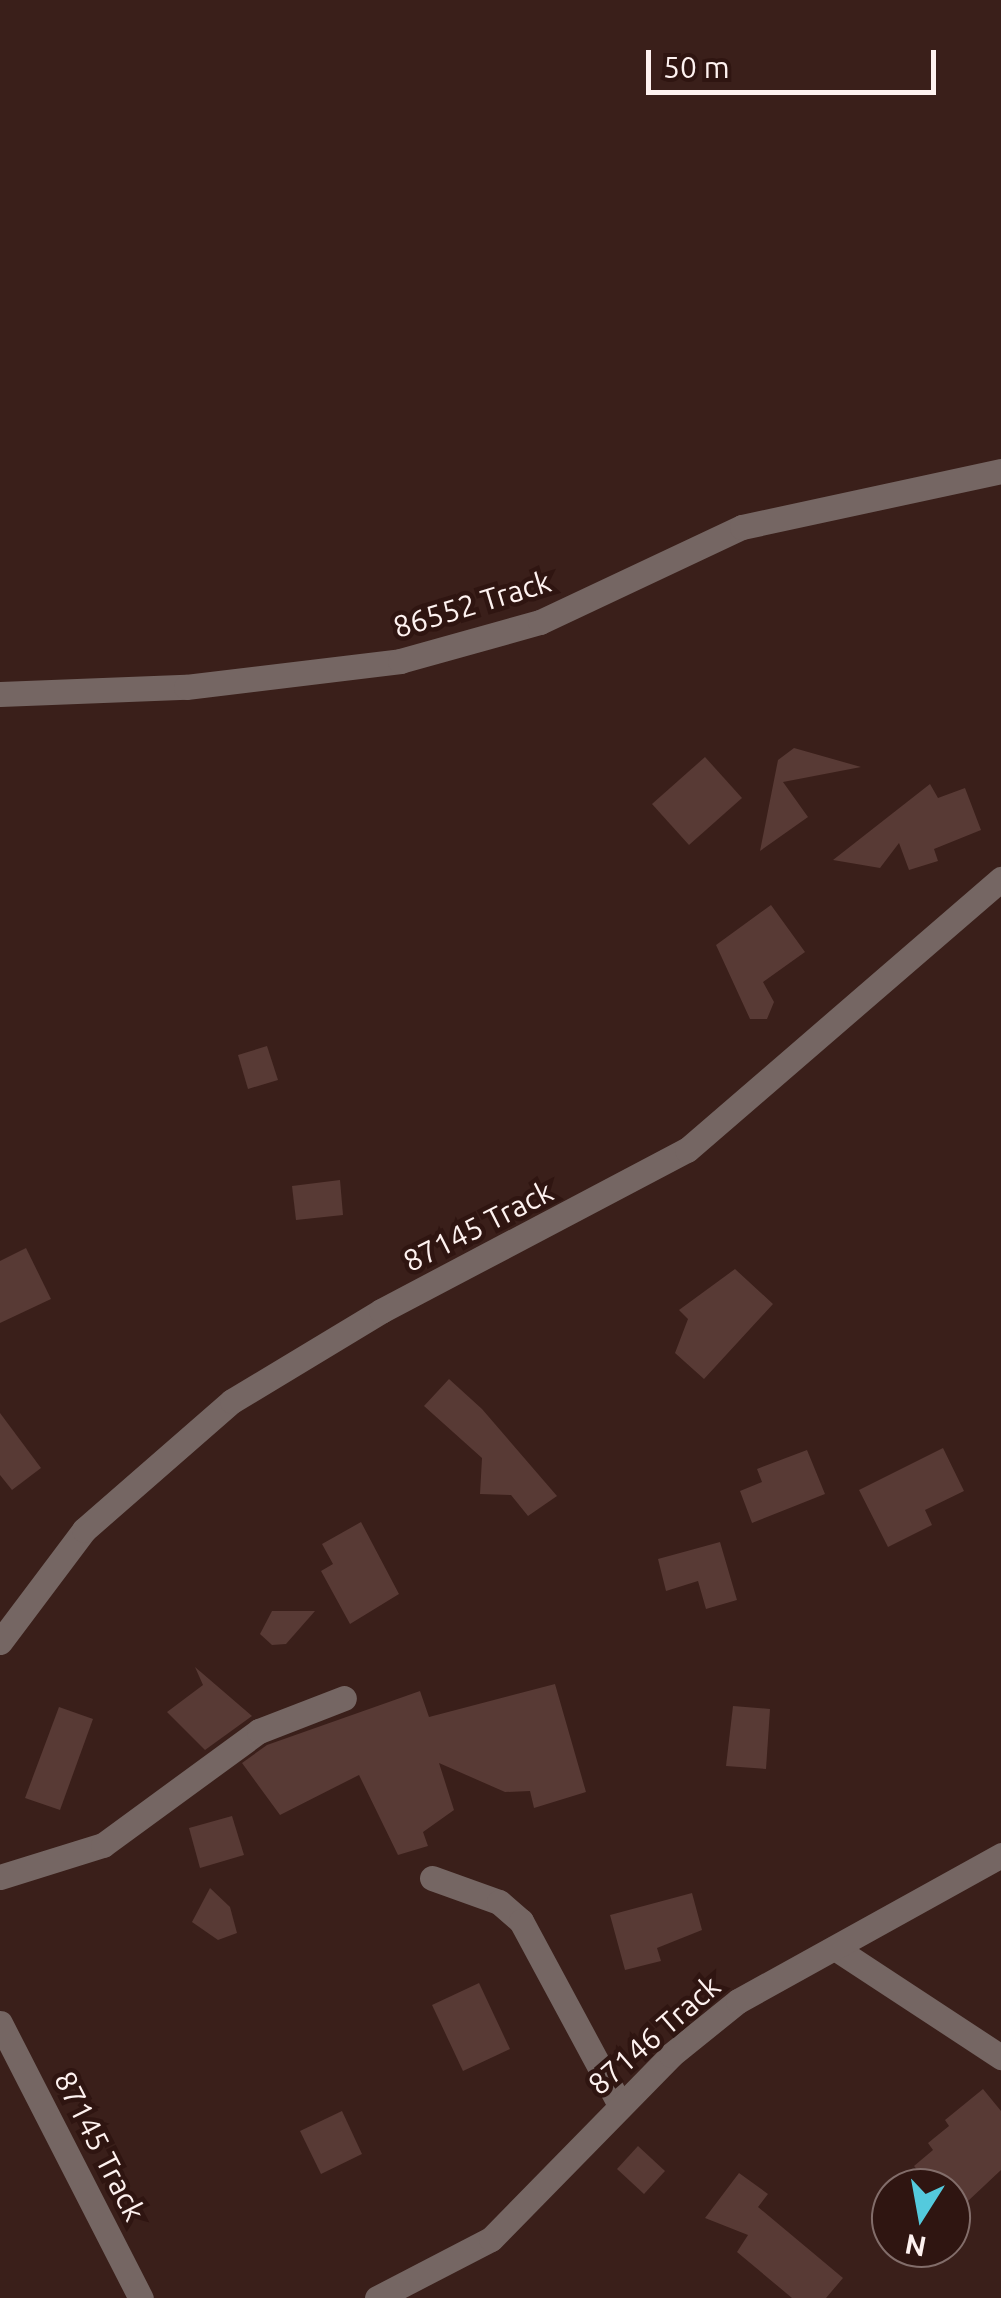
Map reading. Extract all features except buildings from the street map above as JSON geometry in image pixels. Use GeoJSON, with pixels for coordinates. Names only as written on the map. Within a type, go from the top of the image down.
{"type":"FeatureCollection","features":[{"type":"Feature","properties":{"kind":"street","name":"86552 Track"},"geometry":{"type":"LineString","coordinates":[[0,694],[186,687],[400,661],[540,622],[742,526],[1001,471]]}},
{"type":"Feature","properties":{"kind":"street","name":"87145 Track"},"geometry":{"type":"LineString","coordinates":[[0,1642],[84,1530],[232,1401],[381,1310],[687,1150],[1001,880]]}},
{"type":"Feature","properties":{"kind":"street"},"geometry":{"type":"LineString","coordinates":[[0,1877],[103,1845],[259,1732],[344,1698]]}},
{"type":"Feature","properties":{"kind":"street","name":"87146 Track"},"geometry":{"type":"LineString","coordinates":[[377,2298],[492,2239],[620,2105],[738,2002],[1001,1854]]}},
{"type":"Feature","properties":{"kind":"street"},"geometry":{"type":"LineString","coordinates":[[432,1878],[499,1902],[521,1922],[620,2105]]}},
{"type":"Feature","properties":{"kind":"street"},"geometry":{"type":"LineString","coordinates":[[834,1948],[1001,2056]]}},
{"type":"Feature","properties":{"kind":"street","name":"87145 Track"},"geometry":{"type":"LineString","coordinates":[[0,2023],[141,2298]]}}]}
